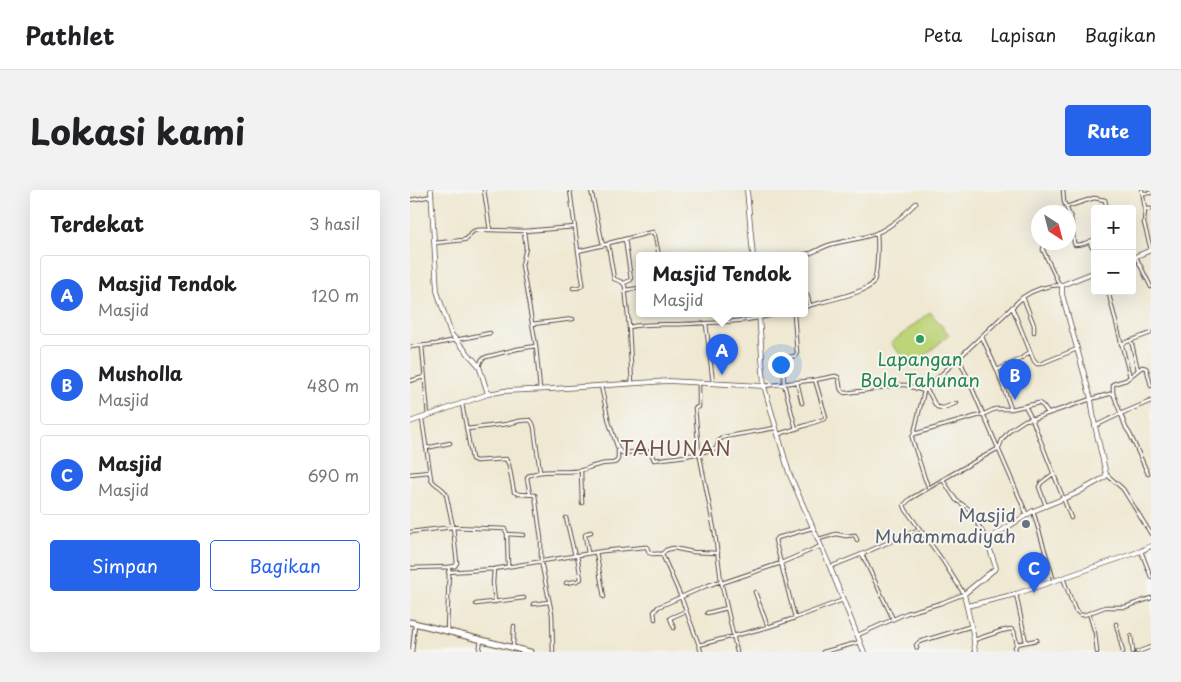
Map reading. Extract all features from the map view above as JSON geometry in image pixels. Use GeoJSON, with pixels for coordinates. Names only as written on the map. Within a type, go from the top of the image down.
{"type":"FeatureCollection","features":[{"type":"Feature","properties":{"kind":"highway"},"geometry":{"type":"LineString","coordinates":[[413,623],[530,652]]}},
{"type":"Feature","properties":{"kind":"street"},"geometry":{"type":"LineString","coordinates":[[431,190],[437,291],[450,332],[479,366],[488,394]]}},
{"type":"Feature","properties":{"kind":"street"},"geometry":{"type":"LineString","coordinates":[[484,190],[490,230]]}},
{"type":"Feature","properties":{"kind":"street"},"geometry":{"type":"LineString","coordinates":[[570,190],[583,283],[580,287],[573,288]]}},
{"type":"Feature","properties":{"kind":"street"},"geometry":{"type":"LineString","coordinates":[[591,190],[603,245]]}},
{"type":"Feature","properties":{"kind":"street"},"geometry":{"type":"LineString","coordinates":[[747,190],[753,252]]}},
{"type":"Feature","properties":{"kind":"street"},"geometry":{"type":"LineString","coordinates":[[1063,190],[1066,205]]}},
{"type":"Feature","properties":{"kind":"street"},"geometry":{"type":"LineString","coordinates":[[1136,256],[1151,250],[1144,223],[1145,209],[1142,192],[1151,193]]}},
{"type":"Feature","properties":{"kind":"street"},"geometry":{"type":"LineString","coordinates":[[410,200],[432,196]]}},
{"type":"Feature","properties":{"kind":"street"},"geometry":{"type":"LineString","coordinates":[[1072,205],[1094,198],[1105,200],[1107,205]]}},
{"type":"Feature","properties":{"kind":"street"},"geometry":{"type":"LineString","coordinates":[[808,253],[832,244],[877,233],[894,223],[916,203]]}},
{"type":"Feature","properties":{"kind":"street"},"geometry":{"type":"LineString","coordinates":[[1145,209],[1151,209]]}},
{"type":"Feature","properties":{"kind":"street"},"geometry":{"type":"LineString","coordinates":[[434,243],[467,239],[473,231],[524,231],[576,227]]}},
{"type":"Feature","properties":{"kind":"street"},"geometry":{"type":"LineString","coordinates":[[524,231],[526,248],[522,266],[536,346],[540,390]]}},
{"type":"Feature","properties":{"kind":"street"},"geometry":{"type":"LineString","coordinates":[[578,251],[653,232],[658,252]]}},
{"type":"Feature","properties":{"kind":"street"},"geometry":{"type":"LineString","coordinates":[[808,298],[810,305],[852,294],[872,286],[875,281],[877,233]]}},
{"type":"Feature","properties":{"kind":"street"},"geometry":{"type":"LineString","coordinates":[[608,244],[614,278],[624,283],[631,279],[625,239]]}},
{"type":"Feature","properties":{"kind":"street"},"geometry":{"type":"LineString","coordinates":[[1076,245],[1090,241],[1095,250]]}},
{"type":"Feature","properties":{"kind":"street"},"geometry":{"type":"LineString","coordinates":[[1042,250],[1061,284],[1062,294],[1091,399],[1106,474],[1123,489],[1151,534]]}},
{"type":"Feature","properties":{"kind":"street"},"geometry":{"type":"LineString","coordinates":[[1136,261],[1151,287]]}},
{"type":"Feature","properties":{"kind":"street"},"geometry":{"type":"LineString","coordinates":[[929,488],[912,437],[925,390],[1031,291],[1061,284],[1091,273]]}},
{"type":"Feature","properties":{"kind":"street"},"geometry":{"type":"LineString","coordinates":[[624,283],[629,327],[632,384]]}},
{"type":"Feature","properties":{"kind":"street"},"geometry":{"type":"LineString","coordinates":[[624,290],[636,288]]}},
{"type":"Feature","properties":{"kind":"street"},"geometry":{"type":"LineString","coordinates":[[1109,295],[1130,377]]}},
{"type":"Feature","properties":{"kind":"street"},"geometry":{"type":"LineString","coordinates":[[1023,298],[1034,325],[1034,332]]}},
{"type":"Feature","properties":{"kind":"street"},"geometry":{"type":"LineString","coordinates":[[1012,307],[1030,352],[1037,364],[1077,350]]}},
{"type":"Feature","properties":{"kind":"street"},"geometry":{"type":"LineString","coordinates":[[629,327],[724,323],[754,317]]}},
{"type":"Feature","properties":{"kind":"street"},"geometry":{"type":"LineString","coordinates":[[759,317],[764,386],[777,435],[789,473],[864,652]]}},
{"type":"Feature","properties":{"kind":"street"},"geometry":{"type":"LineString","coordinates":[[794,317],[797,353],[795,356],[783,358],[784,384],[796,429]]}},
{"type":"Feature","properties":{"kind":"street"},"geometry":{"type":"LineString","coordinates":[[532,324],[573,319]]}},
{"type":"Feature","properties":{"kind":"street"},"geometry":{"type":"LineString","coordinates":[[706,324],[713,383]]}},
{"type":"Feature","properties":{"kind":"street"},"geometry":{"type":"LineString","coordinates":[[1121,344],[1151,333]]}},
{"type":"Feature","properties":{"kind":"street"},"geometry":{"type":"LineString","coordinates":[[410,347],[490,334]]}},
{"type":"Feature","properties":{"kind":"street"},"geometry":{"type":"LineString","coordinates":[[982,337],[997,370],[1011,409]]}},
{"type":"Feature","properties":{"kind":"street"},"geometry":{"type":"LineString","coordinates":[[1131,340],[1138,370]]}},
{"type":"Feature","properties":{"kind":"street"},"geometry":{"type":"LineString","coordinates":[[422,346],[428,416]]}},
{"type":"Feature","properties":{"kind":"street"},"geometry":{"type":"LineString","coordinates":[[479,366],[482,359],[486,357],[536,346]]}},
{"type":"Feature","properties":{"kind":"street"},"geometry":{"type":"LineString","coordinates":[[997,370],[1019,360],[1030,352]]}},
{"type":"Feature","properties":{"kind":"street"},"geometry":{"type":"LineString","coordinates":[[959,358],[1027,514]]}},
{"type":"Feature","properties":{"kind":"street"},"geometry":{"type":"LineString","coordinates":[[1148,474],[1120,414],[1113,393],[1113,384],[1126,380],[1144,367],[1147,370],[1151,369]]}},
{"type":"Feature","properties":{"kind":"street"},"geometry":{"type":"LineString","coordinates":[[1147,370],[1151,386]]}},
{"type":"Feature","properties":{"kind":"street"},"geometry":{"type":"LineString","coordinates":[[410,422],[488,394],[668,381],[764,386],[837,376],[840,390],[845,393],[906,385],[929,392],[937,407],[943,408],[958,403]]}},
{"type":"Feature","properties":{"kind":"street"},"geometry":{"type":"LineString","coordinates":[[410,381],[424,377]]}},
{"type":"Feature","properties":{"kind":"street"},"geometry":{"type":"LineString","coordinates":[[777,435],[816,422],[826,416],[815,380]]}},
{"type":"Feature","properties":{"kind":"street"},"geometry":{"type":"LineString","coordinates":[[699,382],[699,406],[695,408],[699,452],[718,553],[721,582],[737,652]]}},
{"type":"Feature","properties":{"kind":"street"},"geometry":{"type":"LineString","coordinates":[[796,382],[802,403]]}},
{"type":"Feature","properties":{"kind":"street"},"geometry":{"type":"LineString","coordinates":[[530,494],[528,476],[540,472],[581,470],[595,465],[616,462],[618,459],[618,449],[609,422],[601,386]]}},
{"type":"Feature","properties":{"kind":"street"},"geometry":{"type":"LineString","coordinates":[[975,652],[972,626],[964,594],[904,505],[910,499],[998,448],[1010,430],[1025,420],[1113,393]]}},
{"type":"Feature","properties":{"kind":"street"},"geometry":{"type":"LineString","coordinates":[[1095,426],[1151,402]]}},
{"type":"Feature","properties":{"kind":"street"},"geometry":{"type":"LineString","coordinates":[[914,434],[995,410],[1011,409],[1038,403],[1048,413]]}},
{"type":"Feature","properties":{"kind":"street"},"geometry":{"type":"LineString","coordinates":[[462,404],[471,456],[474,460],[506,459],[509,465],[514,492],[535,495],[541,539],[541,562],[552,614],[553,652]]}},
{"type":"Feature","properties":{"kind":"street"},"geometry":{"type":"LineString","coordinates":[[1025,406],[1032,419],[1071,518]]}},
{"type":"Feature","properties":{"kind":"street"},"geometry":{"type":"LineString","coordinates":[[410,568],[449,567],[457,564],[453,527],[446,494],[445,491],[432,481],[429,472],[422,419]]}},
{"type":"Feature","properties":{"kind":"street"},"geometry":{"type":"LineString","coordinates":[[467,429],[530,420],[534,427],[540,472]]}},
{"type":"Feature","properties":{"kind":"street"},"geometry":{"type":"LineString","coordinates":[[618,449],[622,453],[647,450],[654,460],[676,458],[716,449],[721,438],[775,428]]}},
{"type":"Feature","properties":{"kind":"street"},"geometry":{"type":"LineString","coordinates":[[426,448],[450,443]]}},
{"type":"Feature","properties":{"kind":"street"},"geometry":{"type":"LineString","coordinates":[[581,470],[582,503]]}},
{"type":"Feature","properties":{"kind":"street"},"geometry":{"type":"LineString","coordinates":[[410,474],[429,472]]}},
{"type":"Feature","properties":{"kind":"street"},"geometry":{"type":"LineString","coordinates":[[1046,506],[1039,487],[1041,483],[1053,474]]}},
{"type":"Feature","properties":{"kind":"street"},"geometry":{"type":"LineString","coordinates":[[987,540],[1027,514],[1091,485],[1105,477],[1106,474]]}},
{"type":"Feature","properties":{"kind":"street"},"geometry":{"type":"LineString","coordinates":[[858,635],[907,613],[964,594],[996,568],[987,540],[969,509],[956,500],[943,480]]}},
{"type":"Feature","properties":{"kind":"street"},"geometry":{"type":"LineString","coordinates":[[1033,511],[1054,581]]}},
{"type":"Feature","properties":{"kind":"street"},"geometry":{"type":"LineString","coordinates":[[566,518],[581,579],[566,584]]}},
{"type":"Feature","properties":{"kind":"street"},"geometry":{"type":"LineString","coordinates":[[410,532],[453,527],[503,528],[507,534],[508,567]]}},
{"type":"Feature","properties":{"kind":"street"},"geometry":{"type":"LineString","coordinates":[[795,618],[775,539],[812,528]]}},
{"type":"Feature","properties":{"kind":"street"},"geometry":{"type":"LineString","coordinates":[[830,567],[919,529]]}},
{"type":"Feature","properties":{"kind":"street"},"geometry":{"type":"LineString","coordinates":[[588,553],[585,535],[591,532]]}},
{"type":"Feature","properties":{"kind":"street"},"geometry":{"type":"LineString","coordinates":[[507,534],[524,536]]}},
{"type":"Feature","properties":{"kind":"street"},"geometry":{"type":"LineString","coordinates":[[818,540],[836,534],[854,535],[856,540]]}},
{"type":"Feature","properties":{"kind":"street"},"geometry":{"type":"LineString","coordinates":[[655,619],[654,612],[658,607],[706,586],[781,563],[821,546]]}},
{"type":"Feature","properties":{"kind":"street"},"geometry":{"type":"LineString","coordinates":[[967,606],[1016,594],[1151,546]]}},
{"type":"Feature","properties":{"kind":"street"},"geometry":{"type":"LineString","coordinates":[[448,572],[494,569],[588,553],[645,547],[649,553],[662,554],[666,550],[673,548],[693,552],[718,553]]}},
{"type":"Feature","properties":{"kind":"street"},"geometry":{"type":"LineString","coordinates":[[1141,550],[1151,577]]}},
{"type":"Feature","properties":{"kind":"street"},"geometry":{"type":"LineString","coordinates":[[596,552],[604,596]]}},
{"type":"Feature","properties":{"kind":"street"},"geometry":{"type":"LineString","coordinates":[[662,554],[681,597],[701,652]]}},
{"type":"Feature","properties":{"kind":"street"},"geometry":{"type":"LineString","coordinates":[[862,554],[892,619]]}},
{"type":"Feature","properties":{"kind":"street"},"geometry":{"type":"LineString","coordinates":[[447,632],[449,567]]}},
{"type":"Feature","properties":{"kind":"street"},"geometry":{"type":"LineString","coordinates":[[494,569],[495,602]]}},
{"type":"Feature","properties":{"kind":"street"},"geometry":{"type":"LineString","coordinates":[[1063,578],[1077,612],[1081,615],[1105,607],[1126,607],[1151,598]]}},
{"type":"Feature","properties":{"kind":"street"},"geometry":{"type":"LineString","coordinates":[[755,592],[768,627]]}},
{"type":"Feature","properties":{"kind":"street"},"geometry":{"type":"LineString","coordinates":[[1016,594],[1026,642]]}},
{"type":"Feature","properties":{"kind":"street"},"geometry":{"type":"LineString","coordinates":[[476,604],[524,598]]}},
{"type":"Feature","properties":{"kind":"street"},"geometry":{"type":"LineString","coordinates":[[699,645],[768,627],[843,600]]}},
{"type":"Feature","properties":{"kind":"street"},"geometry":{"type":"LineString","coordinates":[[533,604],[549,602]]}},
{"type":"Feature","properties":{"kind":"street"},"geometry":{"type":"LineString","coordinates":[[707,613],[727,608]]}},
{"type":"Feature","properties":{"kind":"street"},"geometry":{"type":"LineString","coordinates":[[674,628],[670,618],[686,611]]}},
{"type":"Feature","properties":{"kind":"street"},"geometry":{"type":"LineString","coordinates":[[1088,613],[1097,652]]}},
{"type":"Feature","properties":{"kind":"street"},"geometry":{"type":"LineString","coordinates":[[412,652],[413,623]]}},
{"type":"Feature","properties":{"kind":"street"},"geometry":{"type":"LineString","coordinates":[[1116,624],[1122,652]]}},
{"type":"Feature","properties":{"kind":"street"},"geometry":{"type":"LineString","coordinates":[[513,648],[514,626]]}},
{"type":"Feature","properties":{"kind":"street"},"geometry":{"type":"LineString","coordinates":[[917,648],[916,645],[919,642],[972,626]]}},
{"type":"Feature","properties":{"kind":"street"},"geometry":{"type":"LineString","coordinates":[[974,640],[1011,629],[1014,632],[1017,644],[1015,647],[1016,652]]}},
{"type":"Feature","properties":{"kind":"street"},"geometry":{"type":"LineString","coordinates":[[1131,636],[1133,652]]}},
{"type":"Feature","properties":{"kind":"street"},"geometry":{"type":"LineString","coordinates":[[479,652],[480,640]]}},
{"type":"Feature","properties":{"kind":"street"},"geometry":{"type":"LineString","coordinates":[[1017,644],[1036,640]]}},
{"type":"Feature","properties":{"kind":"street"},"geometry":{"type":"LineString","coordinates":[[824,652],[860,642]]}},
{"type":"Feature","properties":{"kind":"street"},"geometry":{"type":"LineString","coordinates":[[1137,652],[1151,648]]}},
{"type":"Feature","properties":{"kind":"green space","name":"Lapangan Bola Tahunan"},"geometry":{"type":"Polygon","coordinates":[[[930,312],[949,335],[911,367],[891,343],[930,312]]]}},
{"type":"Feature","properties":{"kind":"place","name":"Lapangan Bola Tahunan"},"geometry":{"type":"Point","coordinates":[920,339]}},
{"type":"Feature","properties":{"kind":"place","name":"Masjid Tendok"},"geometry":{"type":"Point","coordinates":[722,375]}},
{"type":"Feature","properties":{"kind":"place","name":"Musholla"},"geometry":{"type":"Point","coordinates":[1015,400]}},
{"type":"Feature","properties":{"kind":"place","name":"Masjid Muhammadiyah"},"geometry":{"type":"Point","coordinates":[1026,524]}},
{"type":"Feature","properties":{"kind":"place","name":"Masjid"},"geometry":{"type":"Point","coordinates":[1034,593]}},
{"type":"Feature","properties":{"kind":"district","name":"TAHUNAN"},"geometry":{"type":"Point","coordinates":[676,448]}}]}
